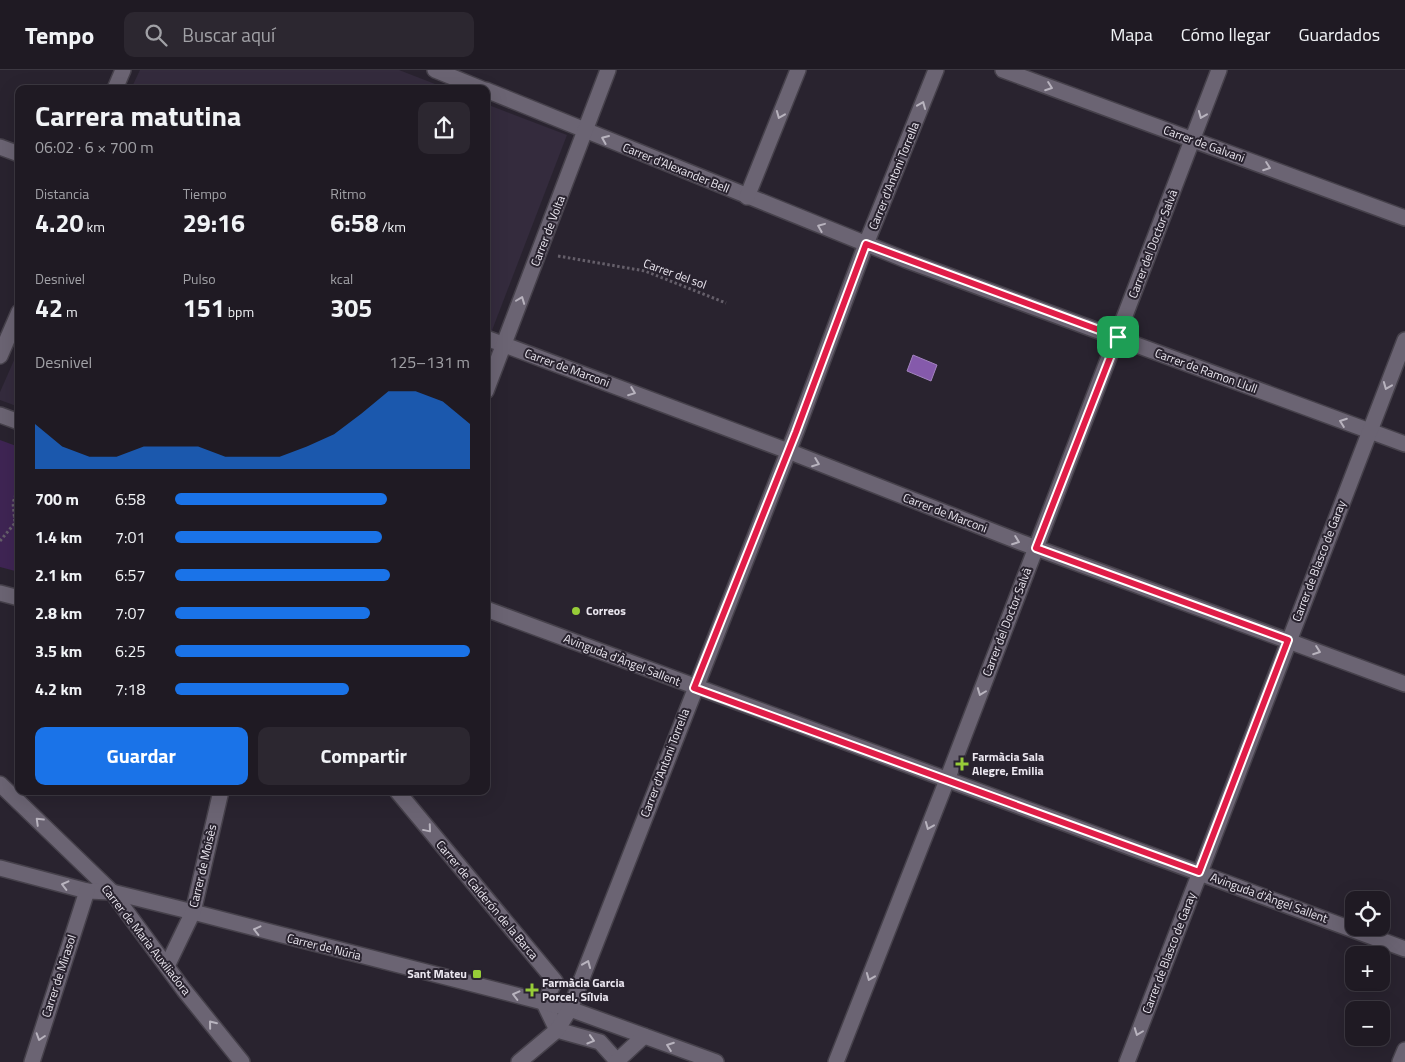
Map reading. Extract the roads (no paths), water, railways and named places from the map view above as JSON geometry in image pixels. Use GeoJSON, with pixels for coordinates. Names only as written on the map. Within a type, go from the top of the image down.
{"type":"FeatureCollection","features":[{"type":"Feature","properties":{"kind":"street"},"geometry":{"type":"LineString","coordinates":[[116,85],[123,70]]}},
{"type":"Feature","properties":{"kind":"street"},"geometry":{"type":"LineString","coordinates":[[435,70],[472,85]]}},
{"type":"Feature","properties":{"kind":"street","name":"Carrer de Volta"},"geometry":{"type":"LineString","coordinates":[[490,381],[608,70]]}},
{"type":"Feature","properties":{"kind":"street"},"geometry":{"type":"LineString","coordinates":[[747,197],[798,70]]}},
{"type":"Feature","properties":{"kind":"street","name":"Carrer d'Antoni Torrella"},"geometry":{"type":"LineString","coordinates":[[519,1062],[557,1030],[570,1009],[788,451],[866,244],[936,70]]}},
{"type":"Feature","properties":{"kind":"street","name":"Carrer de Galvani"},"geometry":{"type":"LineString","coordinates":[[1003,70],[1405,218]]}},
{"type":"Feature","properties":{"kind":"street","name":"Carrer del Doctor Salvà"},"geometry":{"type":"LineString","coordinates":[[836,1062],[947,780],[1220,70]]}},
{"type":"Feature","properties":{"kind":"street","name":"Carrer d'Alexander Bell"},"geometry":{"type":"LineString","coordinates":[[490,92],[866,244]]}},
{"type":"Feature","properties":{"kind":"street"},"geometry":{"type":"LineString","coordinates":[[0,147],[15,153]]}},
{"type":"Feature","properties":{"kind":"street","name":"Carrer de Ramon Llull"},"geometry":{"type":"LineString","coordinates":[[866,244],[1118,337],[1136,346],[1405,444]]}},
{"type":"Feature","properties":{"kind":"street"},"geometry":{"type":"LineString","coordinates":[[0,356],[15,321]]}},
{"type":"Feature","properties":{"kind":"street","name":"Carrer de Marconi"},"geometry":{"type":"LineString","coordinates":[[490,340],[788,451],[1036,548],[1405,684]]}},
{"type":"Feature","properties":{"kind":"street","name":"Carrer de Blasco de Garay"},"geometry":{"type":"LineString","coordinates":[[1126,1062],[1405,340]]}},
{"type":"Feature","properties":{"kind":"street"},"geometry":{"type":"LineString","coordinates":[[0,415],[15,421]]}},
{"type":"Feature","properties":{"kind":"street"},"geometry":{"type":"LineString","coordinates":[[0,594],[15,597]]}},
{"type":"Feature","properties":{"kind":"street","name":"Avinguda d'Àngel Sallent"},"geometry":{"type":"LineString","coordinates":[[490,611],[694,688],[1405,949]]}},
{"type":"Feature","properties":{"kind":"street","name":"Carrer de Maria Auxiliadora"},"geometry":{"type":"LineString","coordinates":[[0,784],[112,892],[242,1062]]}},
{"type":"Feature","properties":{"kind":"street","name":"Carrer de Moisès"},"geometry":{"type":"LineString","coordinates":[[167,966],[193,912],[220,795]]}},
{"type":"Feature","properties":{"kind":"street","name":"Carrer de Calderón de la Barca"},"geometry":{"type":"LineString","coordinates":[[400,795],[555,981],[544,1002]]}},
{"type":"Feature","properties":{"kind":"street","name":"Carrer de Núria"},"geometry":{"type":"LineString","coordinates":[[0,868],[87,891],[112,892],[193,912],[570,1009],[716,1062]]}},
{"type":"Feature","properties":{"kind":"street","name":"Carrer de Mirasol"},"geometry":{"type":"LineString","coordinates":[[32,1062],[87,891]]}},
{"type":"Feature","properties":{"kind":"street"},"geometry":{"type":"LineString","coordinates":[[544,1002],[557,1030],[600,1042],[617,1062],[644,1036]]}},
{"type":"Feature","properties":{"kind":"street"},"geometry":{"type":"LineString","coordinates":[[1400,1062],[1405,1050]]}},
{"type":"Feature","properties":{"kind":"place","name":"Correos"},"geometry":{"type":"Point","coordinates":[576,611]}},
{"type":"Feature","properties":{"kind":"place","name":"Farmàcia Sala Alegre, Emilia"},"geometry":{"type":"Point","coordinates":[962,764]}},
{"type":"Feature","properties":{"kind":"place","name":"Sant Mateu"},"geometry":{"type":"Point","coordinates":[477,974]}},
{"type":"Feature","properties":{"kind":"place","name":"Farmàcia Garcia Porcel, Sílvia"},"geometry":{"type":"Point","coordinates":[532,990]}}]}
